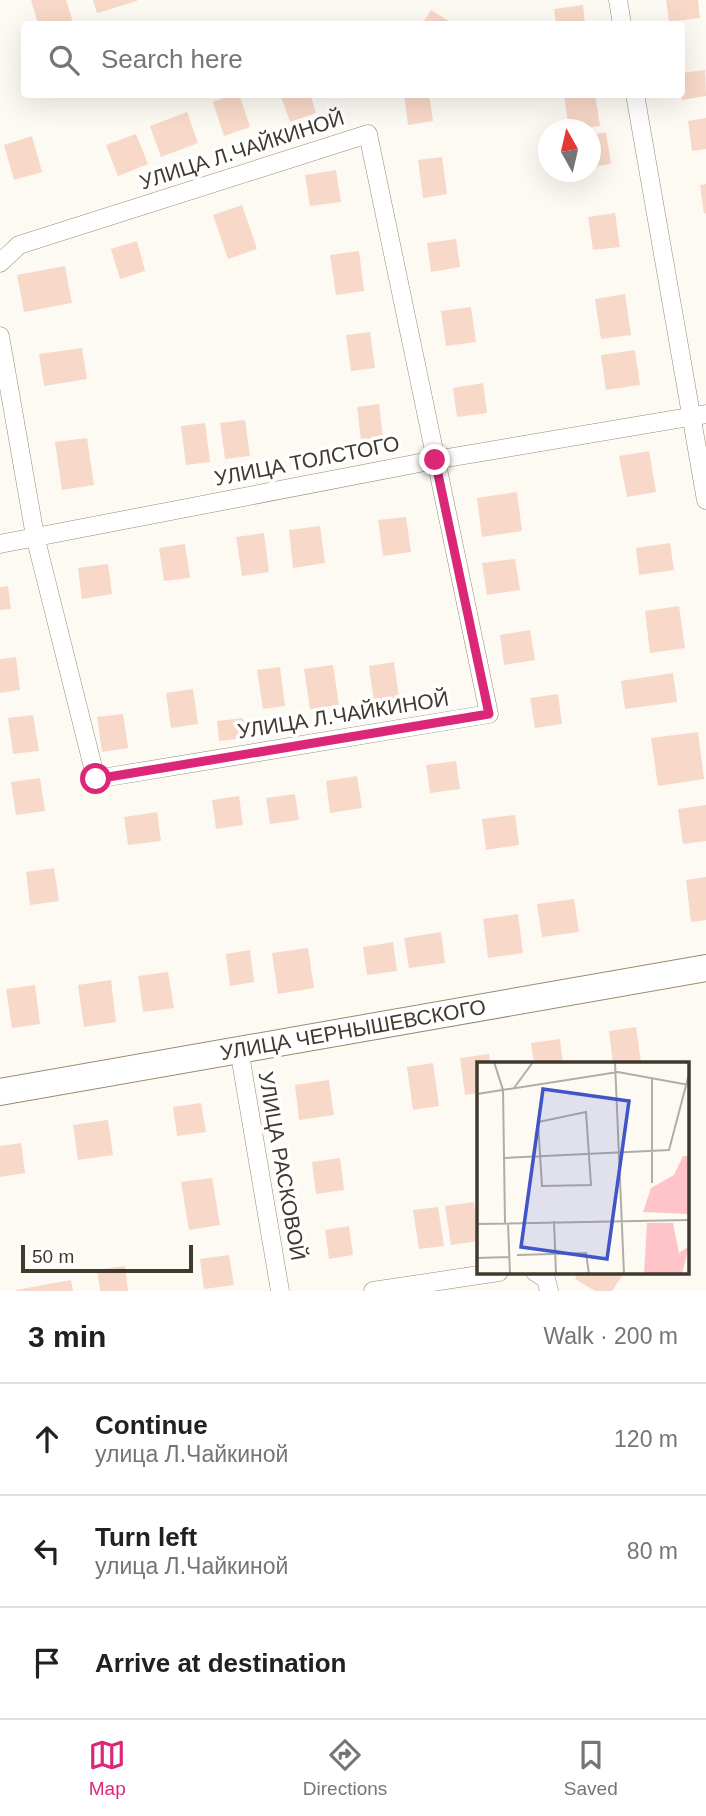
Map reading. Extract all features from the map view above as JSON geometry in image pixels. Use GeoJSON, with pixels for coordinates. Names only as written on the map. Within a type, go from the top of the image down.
{"type":"FeatureCollection","features":[{"type":"Feature","properties":{"kind":"street"},"geometry":{"type":"LineString","coordinates":[[618,0],[622,21]]}},
{"type":"Feature","properties":{"kind":"street"},"geometry":{"type":"LineString","coordinates":[[636,98],[699,415],[706,500]]}},
{"type":"Feature","properties":{"kind":"street","name":"УЛИЦА Л.ЧАЙКИНОЙ"},"geometry":{"type":"LineString","coordinates":[[0,263],[19,245],[368,134],[489,714],[96,779],[35,536],[0,335]]}},
{"type":"Feature","properties":{"kind":"street","name":"УЛИЦА ТОЛСТОГО"},"geometry":{"type":"LineString","coordinates":[[0,544],[435,460],[699,415]]}},
{"type":"Feature","properties":{"kind":"street","name":"УЛИЦА ЧЕРНЫШЕВСКОГО"},"geometry":{"type":"LineString","coordinates":[[0,1092],[706,968]]}},
{"type":"Feature","properties":{"kind":"street","name":"УЛИЦА РАСКОВОЙ"},"geometry":{"type":"LineString","coordinates":[[239,1049],[280,1291]]}},
{"type":"Feature","properties":{"kind":"street"},"geometry":{"type":"LineString","coordinates":[[373,1291],[486,1274]]}},
{"type":"Feature","properties":{"kind":"street"},"geometry":{"type":"LineString","coordinates":[[538,1274],[546,1279],[548,1291]]}},
{"type":"Feature","properties":{"kind":"building"},"geometry":{"type":"Polygon","coordinates":[[[31,0],[66,0],[73,21],[37,21],[31,0]]]}},
{"type":"Feature","properties":{"kind":"building"},"geometry":{"type":"Polygon","coordinates":[[[93,0],[137,0],[137,1],[97,13],[93,0]]]}},
{"type":"Feature","properties":{"kind":"building"},"geometry":{"type":"Polygon","coordinates":[[[666,0],[698,0],[700,18],[669,21],[666,0]]]}},
{"type":"Feature","properties":{"kind":"building"},"geometry":{"type":"Polygon","coordinates":[[[583,5],[585,21],[556,21],[554,9],[583,5]]]}},
{"type":"Feature","properties":{"kind":"building"},"geometry":{"type":"Polygon","coordinates":[[[431,10],[449,21],[424,21],[431,10]]]}},
{"type":"Feature","properties":{"kind":"building"},"geometry":{"type":"Polygon","coordinates":[[[705,70],[706,96],[682,100],[685,98],[685,73],[705,70]]]}},
{"type":"Feature","properties":{"kind":"building"},"geometry":{"type":"Polygon","coordinates":[[[224,98],[240,98],[250,127],[224,136],[213,102],[224,98]]]}},
{"type":"Feature","properties":{"kind":"building"},"geometry":{"type":"Polygon","coordinates":[[[281,98],[311,98],[316,113],[290,122],[281,98]]]}},
{"type":"Feature","properties":{"kind":"building"},"geometry":{"type":"Polygon","coordinates":[[[405,98],[430,98],[433,121],[408,125],[405,98]]]}},
{"type":"Feature","properties":{"kind":"building"},"geometry":{"type":"Polygon","coordinates":[[[565,98],[596,98],[599,119],[567,119],[565,98]]]}},
{"type":"Feature","properties":{"kind":"building"},"geometry":{"type":"Polygon","coordinates":[[[187,112],[198,143],[161,157],[150,126],[187,112]]]}},
{"type":"Feature","properties":{"kind":"building"},"geometry":{"type":"Polygon","coordinates":[[[706,118],[706,149],[692,151],[688,121],[706,118]]]}},
{"type":"Feature","properties":{"kind":"building"},"geometry":{"type":"Polygon","coordinates":[[[606,132],[611,164],[601,165],[601,133],[606,132]]]}},
{"type":"Feature","properties":{"kind":"building"},"geometry":{"type":"Polygon","coordinates":[[[136,134],[148,164],[118,176],[106,145],[136,134]]]}},
{"type":"Feature","properties":{"kind":"building"},"geometry":{"type":"Polygon","coordinates":[[[32,136],[42,172],[14,180],[4,145],[32,136]]]}},
{"type":"Feature","properties":{"kind":"building"},"geometry":{"type":"Polygon","coordinates":[[[442,157],[447,194],[423,198],[418,160],[442,157]]]}},
{"type":"Feature","properties":{"kind":"building"},"geometry":{"type":"Polygon","coordinates":[[[336,170],[341,202],[310,206],[305,175],[336,170]]]}},
{"type":"Feature","properties":{"kind":"building"},"geometry":{"type":"Polygon","coordinates":[[[706,184],[706,213],[704,214],[700,185],[706,184]]]}},
{"type":"Feature","properties":{"kind":"building"},"geometry":{"type":"Polygon","coordinates":[[[242,205],[257,249],[228,259],[213,215],[242,205]]]}},
{"type":"Feature","properties":{"kind":"building"},"geometry":{"type":"Polygon","coordinates":[[[615,213],[620,247],[593,250],[588,217],[615,213]]]}},
{"type":"Feature","properties":{"kind":"building"},"geometry":{"type":"Polygon","coordinates":[[[456,239],[460,267],[431,272],[427,243],[456,239]]]}},
{"type":"Feature","properties":{"kind":"building"},"geometry":{"type":"Polygon","coordinates":[[[137,241],[145,271],[120,279],[111,249],[137,241]]]}},
{"type":"Feature","properties":{"kind":"building"},"geometry":{"type":"Polygon","coordinates":[[[359,251],[364,291],[336,295],[330,255],[359,251]]]}},
{"type":"Feature","properties":{"kind":"building"},"geometry":{"type":"Polygon","coordinates":[[[65,266],[72,303],[24,312],[17,275],[65,266]]]}},
{"type":"Feature","properties":{"kind":"building"},"geometry":{"type":"Polygon","coordinates":[[[625,294],[631,335],[601,339],[595,299],[625,294]]]}},
{"type":"Feature","properties":{"kind":"building"},"geometry":{"type":"Polygon","coordinates":[[[471,307],[476,342],[446,346],[441,311],[471,307]]]}},
{"type":"Feature","properties":{"kind":"building"},"geometry":{"type":"Polygon","coordinates":[[[370,332],[375,368],[351,371],[346,335],[370,332]]]}},
{"type":"Feature","properties":{"kind":"building"},"geometry":{"type":"Polygon","coordinates":[[[82,348],[87,379],[44,386],[39,354],[82,348]]]}},
{"type":"Feature","properties":{"kind":"building"},"geometry":{"type":"Polygon","coordinates":[[[635,350],[640,385],[606,390],[601,355],[635,350]]]}},
{"type":"Feature","properties":{"kind":"building"},"geometry":{"type":"Polygon","coordinates":[[[483,383],[487,413],[457,417],[453,388],[483,383]]]}},
{"type":"Feature","properties":{"kind":"building"},"geometry":{"type":"Polygon","coordinates":[[[379,404],[383,437],[361,440],[357,407],[379,404]]]}},
{"type":"Feature","properties":{"kind":"building"},"geometry":{"type":"Polygon","coordinates":[[[245,420],[250,456],[225,459],[220,423],[245,420]]]}},
{"type":"Feature","properties":{"kind":"building"},"geometry":{"type":"Polygon","coordinates":[[[205,423],[210,462],[186,465],[181,426],[205,423]]]}},
{"type":"Feature","properties":{"kind":"building"},"geometry":{"type":"Polygon","coordinates":[[[87,438],[94,485],[62,490],[55,442],[87,438]]]}},
{"type":"Feature","properties":{"kind":"building"},"geometry":{"type":"Polygon","coordinates":[[[649,451],[656,492],[627,497],[619,456],[649,451]]]}},
{"type":"Feature","properties":{"kind":"building"},"geometry":{"type":"Polygon","coordinates":[[[517,492],[522,531],[482,537],[477,498],[517,492]]]}},
{"type":"Feature","properties":{"kind":"building"},"geometry":{"type":"Polygon","coordinates":[[[406,517],[411,552],[383,556],[378,520],[406,517]]]}},
{"type":"Feature","properties":{"kind":"building"},"geometry":{"type":"Polygon","coordinates":[[[320,526],[325,563],[293,568],[289,530],[320,526]]]}},
{"type":"Feature","properties":{"kind":"building"},"geometry":{"type":"Polygon","coordinates":[[[264,533],[269,572],[242,576],[236,537],[264,533]]]}},
{"type":"Feature","properties":{"kind":"building"},"geometry":{"type":"Polygon","coordinates":[[[670,543],[674,570],[639,575],[636,548],[670,543]]]}},
{"type":"Feature","properties":{"kind":"building"},"geometry":{"type":"Polygon","coordinates":[[[185,544],[190,578],[164,581],[159,548],[185,544]]]}},
{"type":"Feature","properties":{"kind":"building"},"geometry":{"type":"Polygon","coordinates":[[[515,559],[520,590],[487,595],[482,563],[515,559]]]}},
{"type":"Feature","properties":{"kind":"building"},"geometry":{"type":"Polygon","coordinates":[[[108,564],[112,594],[82,599],[78,568],[108,564]]]}},
{"type":"Feature","properties":{"kind":"building"},"geometry":{"type":"Polygon","coordinates":[[[8,586],[11,609],[0,610],[0,587],[8,586]]]}},
{"type":"Feature","properties":{"kind":"building"},"geometry":{"type":"Polygon","coordinates":[[[679,606],[685,648],[650,653],[645,611],[679,606]]]}},
{"type":"Feature","properties":{"kind":"building"},"geometry":{"type":"Polygon","coordinates":[[[530,630],[535,660],[504,665],[500,635],[530,630]]]}},
{"type":"Feature","properties":{"kind":"building"},"geometry":{"type":"Polygon","coordinates":[[[16,657],[20,690],[0,693],[0,659],[16,657]]]}},
{"type":"Feature","properties":{"kind":"building"},"geometry":{"type":"Polygon","coordinates":[[[394,662],[399,698],[374,702],[369,666],[394,662]]]}},
{"type":"Feature","properties":{"kind":"building"},"geometry":{"type":"Polygon","coordinates":[[[333,665],[339,705],[310,709],[304,669],[333,665]]]}},
{"type":"Feature","properties":{"kind":"building"},"geometry":{"type":"Polygon","coordinates":[[[280,667],[285,706],[263,709],[257,670],[280,667]]]}},
{"type":"Feature","properties":{"kind":"building"},"geometry":{"type":"Polygon","coordinates":[[[673,673],[677,702],[625,709],[621,681],[673,673]]]}},
{"type":"Feature","properties":{"kind":"building"},"geometry":{"type":"Polygon","coordinates":[[[193,689],[198,724],[171,728],[166,693],[193,689]]]}},
{"type":"Feature","properties":{"kind":"building"},"geometry":{"type":"Polygon","coordinates":[[[558,694],[562,724],[535,728],[530,698],[558,694]]]}},
{"type":"Feature","properties":{"kind":"building"},"geometry":{"type":"Polygon","coordinates":[[[123,714],[128,748],[102,752],[97,717],[123,714]]]}},
{"type":"Feature","properties":{"kind":"building"},"geometry":{"type":"Polygon","coordinates":[[[33,715],[39,751],[13,754],[8,718],[33,715]]]}},
{"type":"Feature","properties":{"kind":"building"},"geometry":{"type":"Polygon","coordinates":[[[243,718],[246,738],[219,741],[217,721],[243,718]]]}},
{"type":"Feature","properties":{"kind":"building"},"geometry":{"type":"Polygon","coordinates":[[[698,732],[704,779],[658,786],[651,738],[698,732]]]}},
{"type":"Feature","properties":{"kind":"building"},"geometry":{"type":"Polygon","coordinates":[[[456,761],[460,789],[430,793],[426,765],[456,761]]]}},
{"type":"Feature","properties":{"kind":"building"},"geometry":{"type":"Polygon","coordinates":[[[357,776],[362,808],[330,813],[326,781],[357,776]]]}},
{"type":"Feature","properties":{"kind":"building"},"geometry":{"type":"Polygon","coordinates":[[[40,778],[45,811],[16,815],[11,782],[40,778]]]}},
{"type":"Feature","properties":{"kind":"building"},"geometry":{"type":"Polygon","coordinates":[[[295,794],[299,820],[270,824],[266,798],[295,794]]]}},
{"type":"Feature","properties":{"kind":"building"},"geometry":{"type":"Polygon","coordinates":[[[239,796],[243,825],[216,829],[212,800],[239,796]]]}},
{"type":"Feature","properties":{"kind":"building"},"geometry":{"type":"Polygon","coordinates":[[[706,805],[706,841],[683,844],[678,809],[706,805]]]}},
{"type":"Feature","properties":{"kind":"building"},"geometry":{"type":"Polygon","coordinates":[[[157,812],[161,841],[128,845],[124,817],[157,812]]]}},
{"type":"Feature","properties":{"kind":"building"},"geometry":{"type":"Polygon","coordinates":[[[515,815],[519,845],[486,850],[482,819],[515,815]]]}},
{"type":"Feature","properties":{"kind":"building"},"geometry":{"type":"Polygon","coordinates":[[[54,868],[59,901],[30,905],[26,872],[54,868]]]}},
{"type":"Feature","properties":{"kind":"building"},"geometry":{"type":"Polygon","coordinates":[[[706,877],[706,920],[691,922],[686,880],[706,877]]]}},
{"type":"Feature","properties":{"kind":"building"},"geometry":{"type":"Polygon","coordinates":[[[574,899],[579,932],[542,937],[537,904],[574,899]]]}},
{"type":"Feature","properties":{"kind":"building"},"geometry":{"type":"Polygon","coordinates":[[[518,914],[523,953],[488,958],[483,919],[518,914]]]}},
{"type":"Feature","properties":{"kind":"building"},"geometry":{"type":"Polygon","coordinates":[[[441,932],[445,963],[409,968],[404,938],[441,932]]]}},
{"type":"Feature","properties":{"kind":"building"},"geometry":{"type":"Polygon","coordinates":[[[393,942],[397,971],[367,975],[363,947],[393,942]]]}},
{"type":"Feature","properties":{"kind":"building"},"geometry":{"type":"Polygon","coordinates":[[[308,948],[314,988],[278,994],[272,953],[308,948]]]}},
{"type":"Feature","properties":{"kind":"building"},"geometry":{"type":"Polygon","coordinates":[[[250,950],[254,982],[230,986],[226,954],[250,950]]]}},
{"type":"Feature","properties":{"kind":"building"},"geometry":{"type":"Polygon","coordinates":[[[168,972],[174,1008],[143,1012],[138,976],[168,972]]]}},
{"type":"Feature","properties":{"kind":"building"},"geometry":{"type":"Polygon","coordinates":[[[111,980],[116,1022],[84,1027],[78,985],[111,980]]]}},
{"type":"Feature","properties":{"kind":"building"},"geometry":{"type":"Polygon","coordinates":[[[35,985],[40,1024],[12,1028],[6,989],[35,985]]]}},
{"type":"Feature","properties":{"kind":"building"},"geometry":{"type":"Polygon","coordinates":[[[636,1027],[641,1062],[613,1062],[609,1031],[636,1027]]]}},
{"type":"Feature","properties":{"kind":"building"},"geometry":{"type":"Polygon","coordinates":[[[560,1039],[563,1062],[534,1062],[531,1043],[560,1039]]]}},
{"type":"Feature","properties":{"kind":"building"},"geometry":{"type":"Polygon","coordinates":[[[489,1054],[490,1062],[477,1062],[477,1093],[465,1095],[460,1058],[489,1054]]]}},
{"type":"Feature","properties":{"kind":"building"},"geometry":{"type":"Polygon","coordinates":[[[433,1063],[439,1106],[413,1110],[407,1067],[433,1063]]]}},
{"type":"Feature","properties":{"kind":"building"},"geometry":{"type":"Polygon","coordinates":[[[329,1080],[334,1115],[299,1120],[295,1085],[329,1080]]]}},
{"type":"Feature","properties":{"kind":"building"},"geometry":{"type":"Polygon","coordinates":[[[201,1103],[206,1132],[177,1136],[173,1107],[201,1103]]]}},
{"type":"Feature","properties":{"kind":"building"},"geometry":{"type":"Polygon","coordinates":[[[108,1120],[113,1155],[78,1160],[73,1125],[108,1120]]]}},
{"type":"Feature","properties":{"kind":"building"},"geometry":{"type":"Polygon","coordinates":[[[21,1143],[25,1173],[0,1177],[0,1146],[21,1143]]]}},
{"type":"Feature","properties":{"kind":"building"},"geometry":{"type":"Polygon","coordinates":[[[340,1158],[344,1190],[316,1194],[312,1162],[340,1158]]]}},
{"type":"Feature","properties":{"kind":"building"},"geometry":{"type":"Polygon","coordinates":[[[212,1178],[220,1225],[189,1230],[181,1182],[212,1178]]]}},
{"type":"Feature","properties":{"kind":"building"},"geometry":{"type":"Polygon","coordinates":[[[474,1202],[477,1241],[451,1245],[445,1206],[474,1202]]]}},
{"type":"Feature","properties":{"kind":"building"},"geometry":{"type":"Polygon","coordinates":[[[438,1207],[444,1246],[419,1249],[413,1210],[438,1207]]]}},
{"type":"Feature","properties":{"kind":"building"},"geometry":{"type":"Polygon","coordinates":[[[349,1226],[353,1255],[329,1259],[325,1230],[349,1226]]]}},
{"type":"Feature","properties":{"kind":"building"},"geometry":{"type":"Polygon","coordinates":[[[229,1255],[234,1285],[204,1289],[200,1259],[229,1255]]]}},
{"type":"Feature","properties":{"kind":"building"},"geometry":{"type":"Polygon","coordinates":[[[125,1266],[128,1291],[100,1291],[97,1270],[125,1266]]]}},
{"type":"Feature","properties":{"kind":"building"},"geometry":{"type":"Polygon","coordinates":[[[578,1274],[622,1276],[612,1291],[595,1291],[575,1279],[578,1274]]]}},
{"type":"Feature","properties":{"kind":"building"},"geometry":{"type":"Polygon","coordinates":[[[71,1280],[73,1291],[16,1290],[71,1280]]]}},
{"type":"Feature","properties":{"kind":"route"},"geometry":{"type":"LineString","coordinates":[[96,779],[489,714],[435,460]]}}]}
